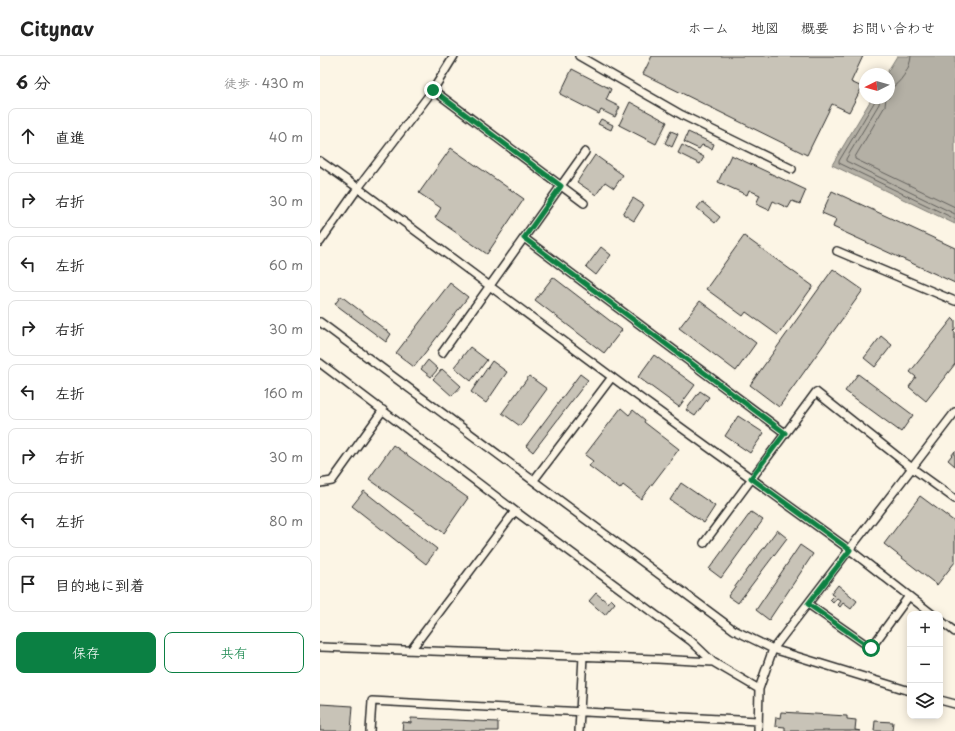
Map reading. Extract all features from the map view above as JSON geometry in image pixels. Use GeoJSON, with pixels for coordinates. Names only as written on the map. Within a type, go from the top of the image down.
{"type":"FeatureCollection","features":[{"type":"Feature","properties":{"kind":"lane"},"geometry":{"type":"LineString","coordinates":[[320,242],[358,188],[433,90],[454,56]]}},
{"type":"Feature","properties":{"kind":"lane"},"geometry":{"type":"LineString","coordinates":[[579,56],[682,115],[792,169]]}},
{"type":"Feature","properties":{"kind":"lane"},"geometry":{"type":"LineString","coordinates":[[433,90],[584,204]]}},
{"type":"Feature","properties":{"kind":"lane"},"geometry":{"type":"LineString","coordinates":[[442,353],[584,152]]}},
{"type":"Feature","properties":{"kind":"lane"},"geometry":{"type":"LineString","coordinates":[[320,161],[612,377],[850,550],[928,611]]}},
{"type":"Feature","properties":{"kind":"lane"},"geometry":{"type":"LineString","coordinates":[[524,238],[785,433]]}},
{"type":"Feature","properties":{"kind":"lane"},"geometry":{"type":"LineString","coordinates":[[837,251],[955,301]]}},
{"type":"Feature","properties":{"kind":"lane"},"geometry":{"type":"LineString","coordinates":[[320,322],[734,630],[773,649],[907,690]]}},
{"type":"Feature","properties":{"kind":"lane"},"geometry":{"type":"LineString","coordinates":[[320,363],[515,511],[691,641],[713,662],[759,688]]}},
{"type":"Feature","properties":{"kind":"lane"},"geometry":{"type":"LineString","coordinates":[[534,480],[612,377]]}},
{"type":"Feature","properties":{"kind":"lane"},"geometry":{"type":"LineString","coordinates":[[704,543],[816,392],[912,468],[955,498]]}},
{"type":"Feature","properties":{"kind":"lane"},"geometry":{"type":"LineString","coordinates":[[320,483],[332,481],[383,410]]}},
{"type":"Feature","properties":{"kind":"lane"},"geometry":{"type":"LineString","coordinates":[[758,731],[759,688],[773,649],[955,412]]}},
{"type":"Feature","properties":{"kind":"lane"},"geometry":{"type":"LineString","coordinates":[[411,650],[515,511]]}},
{"type":"Feature","properties":{"kind":"lane"},"geometry":{"type":"LineString","coordinates":[[808,604],[871,648],[909,596]]}},
{"type":"Feature","properties":{"kind":"lane"},"geometry":{"type":"LineString","coordinates":[[943,622],[955,632]]}},
{"type":"Feature","properties":{"kind":"lane"},"geometry":{"type":"LineString","coordinates":[[320,647],[713,662]]}},
{"type":"Feature","properties":{"kind":"lane"},"geometry":{"type":"LineString","coordinates":[[579,731],[583,656]]}},
{"type":"Feature","properties":{"kind":"lane"},"geometry":{"type":"LineString","coordinates":[[370,731],[372,701],[758,721]]}},
{"type":"Feature","properties":{"kind":"lane"},"geometry":{"type":"LineString","coordinates":[[943,701],[955,704]]}},
{"type":"Feature","properties":{"kind":"water"},"geometry":{"type":"Polygon","coordinates":[[[897,56],[955,56],[955,224],[832,165],[868,104],[895,104],[895,68],[890,68],[897,56]]]}},
{"type":"Feature","properties":{"kind":"building"},"geometry":{"type":"Polygon","coordinates":[[[652,56],[863,56],[851,82],[859,86],[859,93],[849,112],[832,104],[807,155],[643,74],[652,56]]]}},
{"type":"Feature","properties":{"kind":"building"},"geometry":{"type":"Polygon","coordinates":[[[572,69],[611,89],[606,100],[620,107],[615,117],[601,110],[599,114],[560,94],[572,69]]]}},
{"type":"Feature","properties":{"kind":"building"},"geometry":{"type":"Polygon","coordinates":[[[630,102],[667,122],[656,144],[619,125],[630,102]]]}},
{"type":"Feature","properties":{"kind":"building"},"geometry":{"type":"Polygon","coordinates":[[[601,119],[613,125],[611,130],[598,124],[601,119]]]}},
{"type":"Feature","properties":{"kind":"building"},"geometry":{"type":"Polygon","coordinates":[[[671,131],[678,134],[672,147],[665,143],[671,131]]]}},
{"type":"Feature","properties":{"kind":"building"},"geometry":{"type":"Polygon","coordinates":[[[688,132],[714,144],[712,149],[702,145],[699,149],[684,142],[688,132]]]}},
{"type":"Feature","properties":{"kind":"building"},"geometry":{"type":"Polygon","coordinates":[[[682,145],[704,157],[700,164],[678,153],[682,145]]]}},
{"type":"Feature","properties":{"kind":"building"},"geometry":{"type":"Polygon","coordinates":[[[451,148],[524,199],[487,254],[435,218],[441,208],[419,193],[451,148]]]}},
{"type":"Feature","properties":{"kind":"building"},"geometry":{"type":"Polygon","coordinates":[[[595,155],[623,175],[614,188],[605,182],[596,195],[577,182],[595,155]]]}},
{"type":"Feature","properties":{"kind":"building"},"geometry":{"type":"Polygon","coordinates":[[[731,155],[806,190],[800,204],[792,201],[788,208],[773,201],[769,210],[756,204],[760,195],[749,190],[747,195],[718,182],[731,155]]]}},
{"type":"Feature","properties":{"kind":"building"},"geometry":{"type":"Polygon","coordinates":[[[832,191],[955,248],[955,283],[833,227],[836,219],[822,213],[832,191]]]}},
{"type":"Feature","properties":{"kind":"building"},"geometry":{"type":"Polygon","coordinates":[[[633,198],[644,205],[634,221],[623,214],[633,198]]]}},
{"type":"Feature","properties":{"kind":"building"},"geometry":{"type":"Polygon","coordinates":[[[702,202],[720,217],[715,223],[697,208],[702,202]]]}},
{"type":"Feature","properties":{"kind":"building"},"geometry":{"type":"Polygon","coordinates":[[[744,236],[813,286],[778,335],[746,312],[743,316],[706,289],[744,236]]]}},
{"type":"Feature","properties":{"kind":"building"},"geometry":{"type":"Polygon","coordinates":[[[601,247],[611,255],[596,275],[586,267],[601,247]]]}},
{"type":"Feature","properties":{"kind":"building"},"geometry":{"type":"Polygon","coordinates":[[[833,269],[863,290],[779,407],[750,385],[833,269]]]}},
{"type":"Feature","properties":{"kind":"building"},"geometry":{"type":"Polygon","coordinates":[[[553,277],[622,330],[604,353],[535,300],[553,277]]]}},
{"type":"Feature","properties":{"kind":"building"},"geometry":{"type":"Polygon","coordinates":[[[450,283],[468,297],[414,367],[396,353],[450,283]]]}},
{"type":"Feature","properties":{"kind":"building"},"geometry":{"type":"Polygon","coordinates":[[[341,296],[391,334],[386,342],[335,304],[341,296]]]}},
{"type":"Feature","properties":{"kind":"building"},"geometry":{"type":"Polygon","coordinates":[[[700,301],[756,343],[736,371],[679,328],[700,301]]]}},
{"type":"Feature","properties":{"kind":"building"},"geometry":{"type":"Polygon","coordinates":[[[953,318],[955,320],[955,329],[953,331],[955,332],[955,364],[926,401],[909,387],[916,377],[910,372],[953,318]]]}},
{"type":"Feature","properties":{"kind":"building"},"geometry":{"type":"Polygon","coordinates":[[[881,336],[892,345],[875,367],[864,358],[881,336]]]}},
{"type":"Feature","properties":{"kind":"building"},"geometry":{"type":"Polygon","coordinates":[[[470,347],[487,360],[471,381],[454,367],[470,347]]]}},
{"type":"Feature","properties":{"kind":"building"},"geometry":{"type":"Polygon","coordinates":[[[654,355],[695,385],[679,407],[638,377],[654,355]]]}},
{"type":"Feature","properties":{"kind":"building"},"geometry":{"type":"Polygon","coordinates":[[[428,360],[438,369],[431,377],[421,369],[428,360]]]}},
{"type":"Feature","properties":{"kind":"building"},"geometry":{"type":"Polygon","coordinates":[[[492,361],[507,372],[486,403],[471,392],[492,361]]]}},
{"type":"Feature","properties":{"kind":"building"},"geometry":{"type":"Polygon","coordinates":[[[442,369],[461,386],[452,396],[433,379],[442,369]]]}},
{"type":"Feature","properties":{"kind":"building"},"geometry":{"type":"Polygon","coordinates":[[[580,374],[588,380],[533,452],[526,446],[580,374]]]}},
{"type":"Feature","properties":{"kind":"building"},"geometry":{"type":"Polygon","coordinates":[[[858,374],[913,415],[901,432],[845,391],[858,374]]]}},
{"type":"Feature","properties":{"kind":"building"},"geometry":{"type":"Polygon","coordinates":[[[529,376],[547,389],[520,426],[502,413],[529,376]]]}},
{"type":"Feature","properties":{"kind":"building"},"geometry":{"type":"Polygon","coordinates":[[[700,391],[709,397],[695,416],[686,410],[700,391]]]}},
{"type":"Feature","properties":{"kind":"building"},"geometry":{"type":"Polygon","coordinates":[[[621,408],[629,415],[633,410],[645,420],[644,422],[679,449],[641,499],[623,485],[620,489],[589,466],[593,461],[585,455],[621,408]]]}},
{"type":"Feature","properties":{"kind":"building"},"geometry":{"type":"Polygon","coordinates":[[[738,416],[764,433],[750,453],[725,436],[738,416]]]}},
{"type":"Feature","properties":{"kind":"building"},"geometry":{"type":"Polygon","coordinates":[[[393,445],[468,498],[444,533],[369,479],[393,445]]]}},
{"type":"Feature","properties":{"kind":"building"},"geometry":{"type":"Polygon","coordinates":[[[955,451],[955,466],[948,460],[955,451]]]}},
{"type":"Feature","properties":{"kind":"building"},"geometry":{"type":"Polygon","coordinates":[[[681,483],[715,506],[704,523],[670,500],[681,483]]]}},
{"type":"Feature","properties":{"kind":"building"},"geometry":{"type":"Polygon","coordinates":[[[364,491],[437,549],[426,564],[352,506],[364,491]]]}},
{"type":"Feature","properties":{"kind":"building"},"geometry":{"type":"Polygon","coordinates":[[[920,496],[955,522],[955,562],[937,585],[884,544],[920,496]]]}},
{"type":"Feature","properties":{"kind":"building"},"geometry":{"type":"Polygon","coordinates":[[[751,512],[763,520],[721,578],[709,569],[751,512]]]}},
{"type":"Feature","properties":{"kind":"building"},"geometry":{"type":"Polygon","coordinates":[[[777,530],[787,538],[738,603],[728,596],[777,530]]]}},
{"type":"Feature","properties":{"kind":"building"},"geometry":{"type":"Polygon","coordinates":[[[800,545],[813,554],[769,620],[756,610],[800,545]]]}},
{"type":"Feature","properties":{"kind":"building"},"geometry":{"type":"Polygon","coordinates":[[[838,585],[857,601],[851,609],[843,603],[840,607],[838,605],[841,601],[837,598],[833,603],[830,600],[834,596],[831,594],[838,585]]]}},
{"type":"Feature","properties":{"kind":"building"},"geometry":{"type":"Polygon","coordinates":[[[596,593],[608,603],[611,599],[615,603],[605,615],[589,601],[596,593]]]}},
{"type":"Feature","properties":{"kind":"building"},"geometry":{"type":"Polygon","coordinates":[[[320,704],[353,706],[351,731],[320,731],[320,704]]]}},
{"type":"Feature","properties":{"kind":"building"},"geometry":{"type":"Polygon","coordinates":[[[781,712],[847,716],[847,719],[856,720],[855,730],[861,731],[785,731],[785,727],[775,726],[776,717],[780,718],[781,712]]]}},
{"type":"Feature","properties":{"kind":"building"},"geometry":{"type":"Polygon","coordinates":[[[411,718],[498,722],[498,731],[402,731],[403,722],[411,723],[411,718]]]}},
{"type":"Feature","properties":{"kind":"building"},"geometry":{"type":"Polygon","coordinates":[[[875,721],[893,722],[892,731],[874,731],[875,721]]]}},
{"type":"Feature","properties":{"kind":"route"},"geometry":{"type":"LineString","coordinates":[[433,90],[561,186],[524,238],[785,433],[751,478],[850,550],[808,604],[871,648]]}}]}
